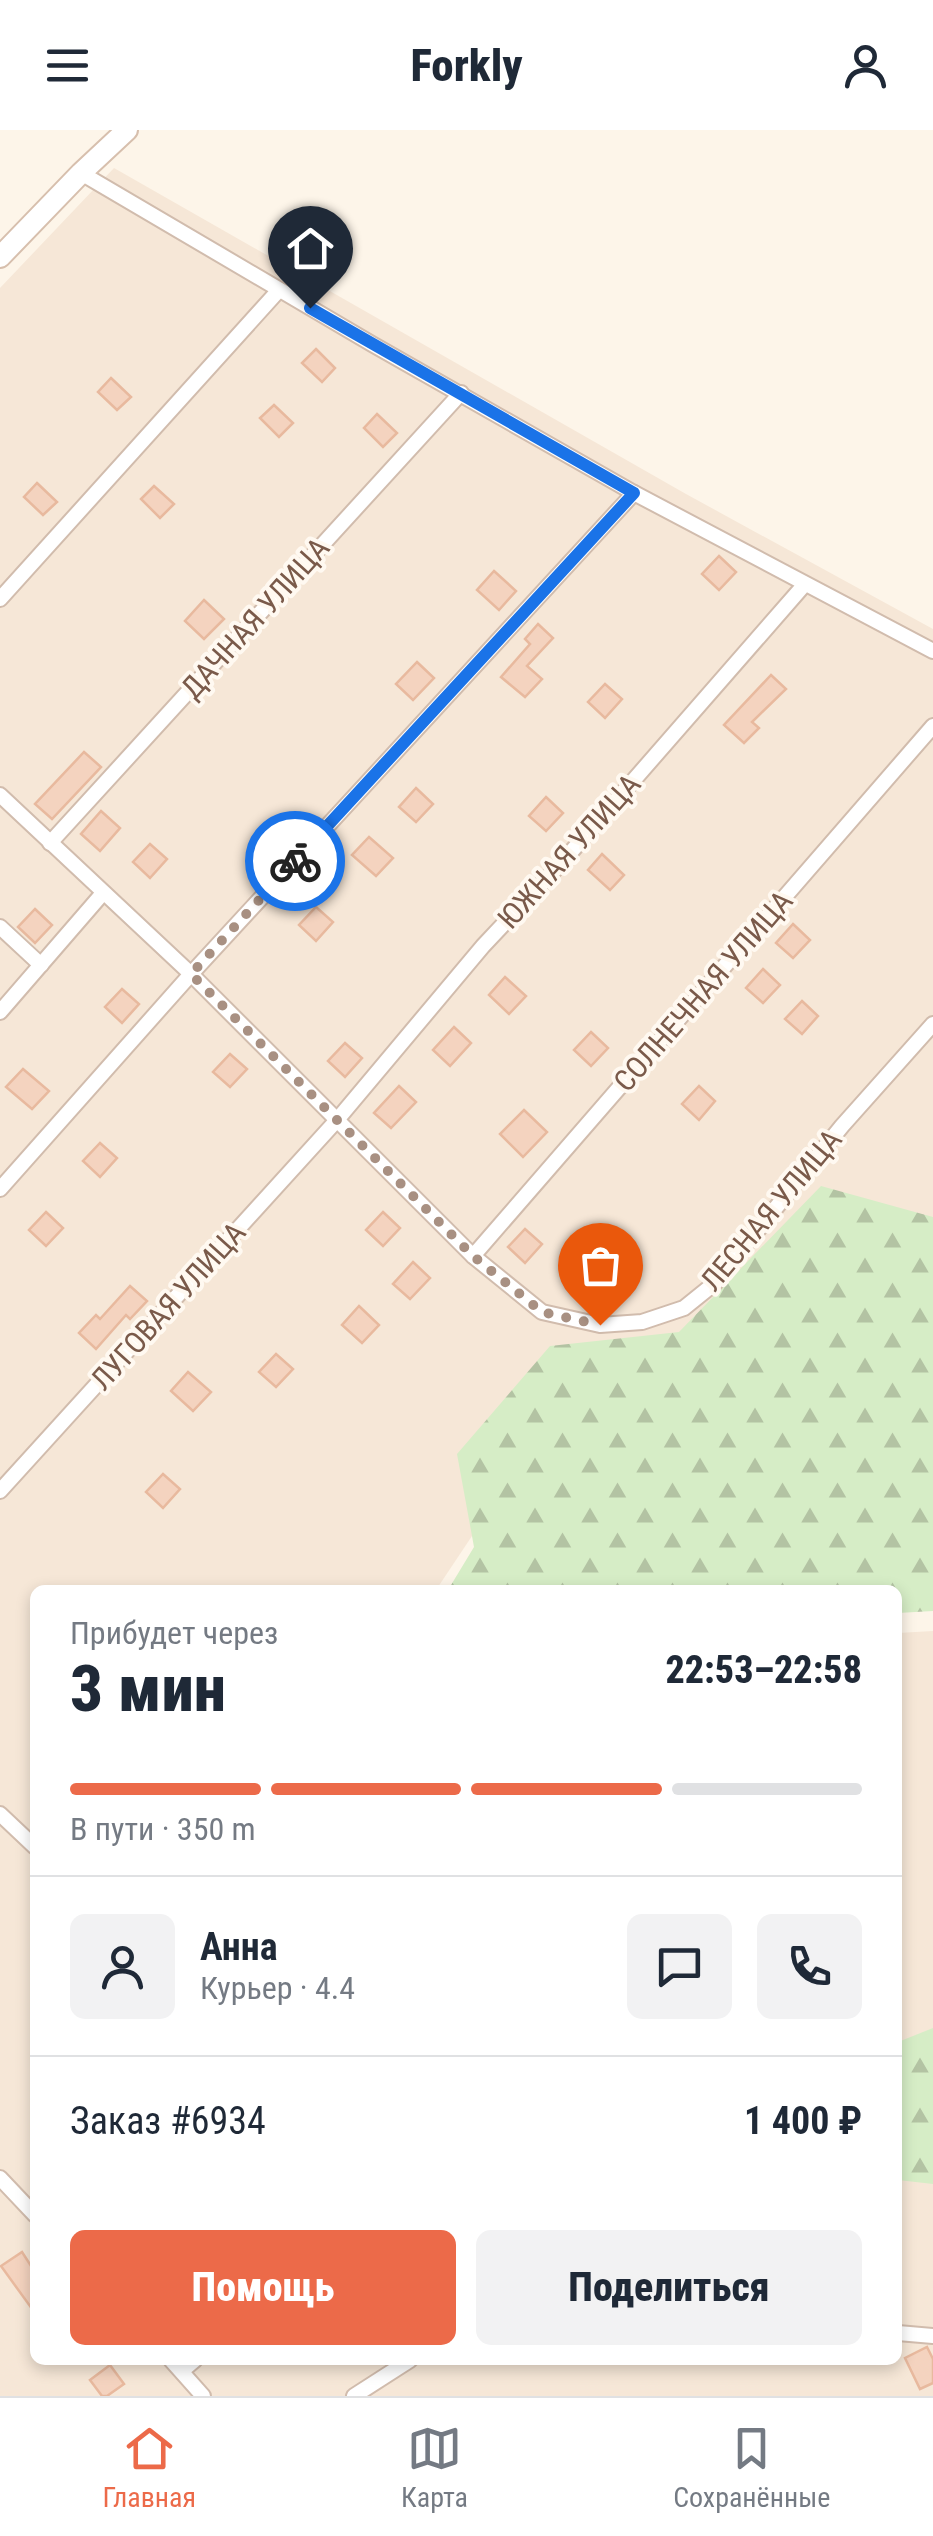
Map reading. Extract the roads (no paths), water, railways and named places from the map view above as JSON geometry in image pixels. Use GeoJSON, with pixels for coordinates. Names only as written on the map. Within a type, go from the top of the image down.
{"type":"FeatureCollection","features":[{"type":"Feature","properties":{"kind":"main road"},"geometry":{"type":"LineString","coordinates":[[0,258],[127,130]]}},
{"type":"Feature","properties":{"kind":"street"},"geometry":{"type":"LineString","coordinates":[[81,173],[634,493],[933,652]]}},
{"type":"Feature","properties":{"kind":"street"},"geometry":{"type":"LineString","coordinates":[[0,599],[279,290]]}},
{"type":"Feature","properties":{"kind":"street","name":"ДАЧНАЯ УЛИЦА"},"geometry":{"type":"LineString","coordinates":[[50,843],[461,393]]}},
{"type":"Feature","properties":{"kind":"street"},"geometry":{"type":"LineString","coordinates":[[0,1189],[191,974],[634,493]]}},
{"type":"Feature","properties":{"kind":"street","name":"ЮЖНАЯ УЛИЦА"},"geometry":{"type":"LineString","coordinates":[[337,1120],[483,946],[564,860],[805,584]]}},
{"type":"Feature","properties":{"kind":"street","name":"СОЛНЕЧНАЯ УЛИЦА"},"geometry":{"type":"LineString","coordinates":[[473,1256],[933,726]]}},
{"type":"Feature","properties":{"kind":"street","name":"ЛЕСНАЯ УЛИЦА"},"geometry":{"type":"LineString","coordinates":[[0,794],[191,974],[473,1256],[542,1312],[600,1325],[642,1322],[684,1308],[714,1283],[842,1126],[933,1024]]}},
{"type":"Feature","properties":{"kind":"street"},"geometry":{"type":"LineString","coordinates":[[0,1012],[103,893]]}},
{"type":"Feature","properties":{"kind":"street"},"geometry":{"type":"LineString","coordinates":[[0,926],[41,965]]}},
{"type":"Feature","properties":{"kind":"street","name":"ЛУГОВАЯ УЛИЦА"},"geometry":{"type":"LineString","coordinates":[[0,1491],[337,1120]]}},
{"type":"Feature","properties":{"kind":"street"},"geometry":{"type":"LineString","coordinates":[[0,1814],[30,1842]]}},
{"type":"Feature","properties":{"kind":"street"},"geometry":{"type":"LineString","coordinates":[[0,2178],[30,2210]]}},
{"type":"Feature","properties":{"kind":"street"},"geometry":{"type":"LineString","coordinates":[[902,2334],[933,2336]]}},
{"type":"Feature","properties":{"kind":"street"},"geometry":{"type":"LineString","coordinates":[[354,2396],[402,2365]]}},
{"type":"Feature","properties":{"kind":"street"},"geometry":{"type":"LineString","coordinates":[[177,2366],[204,2396]]}}]}
